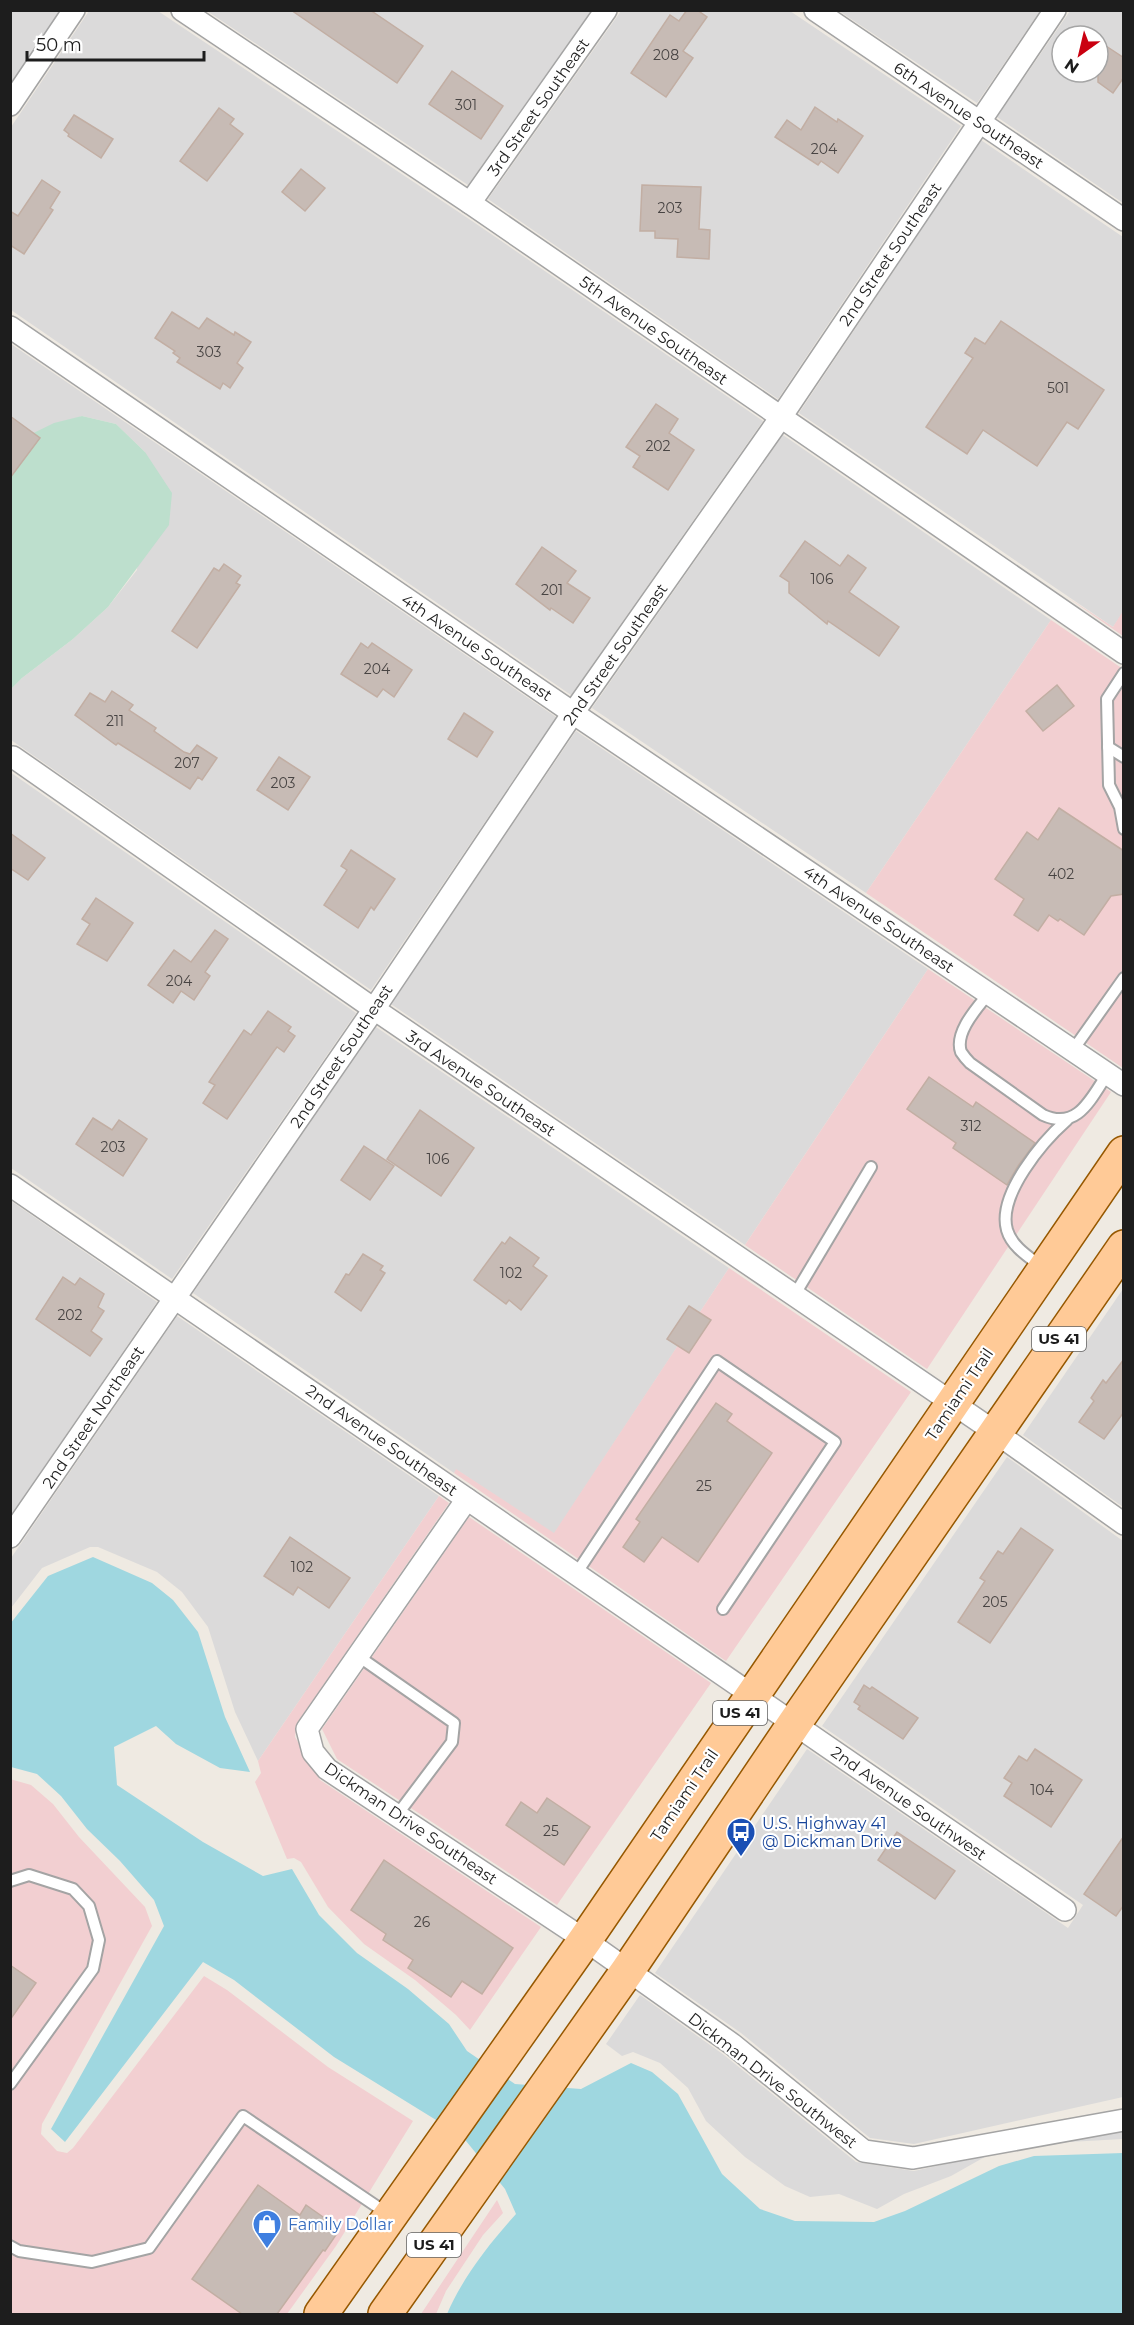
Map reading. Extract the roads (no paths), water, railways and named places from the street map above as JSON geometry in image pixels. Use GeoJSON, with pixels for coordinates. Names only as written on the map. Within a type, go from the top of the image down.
{"type":"FeatureCollection","features":[{"type":"Feature","properties":{"kind":"main road","name":"Tamiami Trail"},"geometry":{"type":"LineString","coordinates":[[321,2314],[585,1940],[1124,1153]]}},
{"type":"Feature","properties":{"kind":"main road","name":"US 41"},"geometry":{"type":"LineString","coordinates":[[385,2314],[628,1970],[794,1724],[1124,1247]]}},
{"type":"Feature","properties":{"kind":"street"},"geometry":{"type":"LineString","coordinates":[[10,105],[74,10]]}},
{"type":"Feature","properties":{"kind":"street","name":"5th Avenue Southeast"},"geometry":{"type":"LineString","coordinates":[[182,10],[470,203],[1124,652]]}},
{"type":"Feature","properties":{"kind":"street","name":"3rd Street Southeast"},"geometry":{"type":"LineString","coordinates":[[470,203],[606,10]]}},
{"type":"Feature","properties":{"kind":"street","name":"6th Avenue Southeast"},"geometry":{"type":"LineString","coordinates":[[815,10],[1124,220]]}},
{"type":"Feature","properties":{"kind":"street","name":"2nd Street Southeast"},"geometry":{"type":"LineString","coordinates":[[175,1298],[374,1009],[573,713],[781,417],[1055,10]]}},
{"type":"Feature","properties":{"kind":"street","name":"4th Avenue Southeast"},"geometry":{"type":"LineString","coordinates":[[10,327],[573,713],[1115,1079]]}},
{"type":"Feature","properties":{"kind":"street","name":"3rd Avenue Southeast"},"geometry":{"type":"LineString","coordinates":[[13,757],[374,1009],[995,1432],[1124,1524]]}},
{"type":"Feature","properties":{"kind":"street","name":"2nd Avenue Southeast"},"geometry":{"type":"LineString","coordinates":[[10,1185],[753,1695]]}},
{"type":"Feature","properties":{"kind":"street","name":"2nd Street Northeast"},"geometry":{"type":"LineString","coordinates":[[10,1537],[175,1298]]}},
{"type":"Feature","properties":{"kind":"street","name":"Dickman Drive Southeast"},"geometry":{"type":"LineString","coordinates":[[467,1499],[307,1730],[314,1752],[327,1769],[585,1940]]}},
{"type":"Feature","properties":{"kind":"street","name":"2nd Avenue Southwest"},"geometry":{"type":"LineString","coordinates":[[753,1695],[1065,1910]]}},
{"type":"Feature","properties":{"kind":"street","name":"Dickman Drive Southwest"},"geometry":{"type":"LineString","coordinates":[[585,1940],[732,2044],[864,2151],[913,2158],[1124,2120]]}},
{"type":"Feature","properties":{"kind":"lane"},"geometry":{"type":"LineString","coordinates":[[1124,673],[1107,699],[1108,785],[1120,807],[1124,829]]}},
{"type":"Feature","properties":{"kind":"lane"},"geometry":{"type":"LineString","coordinates":[[1108,747],[1124,757]]}},
{"type":"Feature","properties":{"kind":"lane"},"geometry":{"type":"LineString","coordinates":[[1073,1050],[1124,978]]}},
{"type":"Feature","properties":{"kind":"lane"},"geometry":{"type":"LineString","coordinates":[[988,993],[965,1029],[960,1040],[961,1052],[970,1063],[1043,1115],[1054,1120],[1067,1120]]}},
{"type":"Feature","properties":{"kind":"lane"},"geometry":{"type":"LineString","coordinates":[[1044,1269],[1014,1243],[1007,1230],[1006,1215],[1011,1194],[1039,1149],[1052,1133],[1115,1079]]}},
{"type":"Feature","properties":{"kind":"lane"},"geometry":{"type":"LineString","coordinates":[[794,1296],[871,1167]]}},
{"type":"Feature","properties":{"kind":"lane"},"geometry":{"type":"LineString","coordinates":[[576,1574],[717,1361],[835,1442],[723,1609]]}},
{"type":"Feature","properties":{"kind":"lane"},"geometry":{"type":"LineString","coordinates":[[358,1656],[454,1723],[452,1742],[397,1815]]}},
{"type":"Feature","properties":{"kind":"lane"},"geometry":{"type":"LineString","coordinates":[[10,1881],[29,1875],[73,1889],[89,1906],[99,1940],[93,1969],[10,2084]]}},
{"type":"Feature","properties":{"kind":"lane"},"geometry":{"type":"LineString","coordinates":[[10,2246],[19,2251],[92,2262],[149,2248],[243,2116],[390,2216]]}},
{"type":"Feature","properties":{"kind":"water"},"geometry":{"type":"Polygon","coordinates":[[[93,1557],[152,1583],[173,1600],[198,1632],[225,1717],[250,1772],[220,1768],[176,1744],[156,1726],[114,1747],[117,1785],[203,1842],[263,1876],[292,1869],[319,1915],[357,1953],[408,1989],[449,2024],[467,2051],[515,2084],[581,2089],[631,2063],[652,2072],[678,2094],[722,2174],[760,2209],[795,2221],[874,2222],[905,2211],[999,2166],[1034,2156],[1123,2153],[1123,2314],[447,2314],[477,2261],[516,2214],[505,2189],[462,2136],[334,2057],[234,1980],[203,1962],[65,2142],[51,2129],[164,1926],[154,1900],[120,1861],[87,1829],[61,1796],[37,1774],[11,1767],[10,1624],[48,1576],[93,1557]]]}},
{"type":"Feature","properties":{"kind":"place","name":"U.S. Highway 41 @ Dickman Drive"},"geometry":{"type":"Point","coordinates":[741,1858]}},
{"type":"Feature","properties":{"kind":"place","name":"Family Dollar"},"geometry":{"type":"Point","coordinates":[267,2250]}}]}
